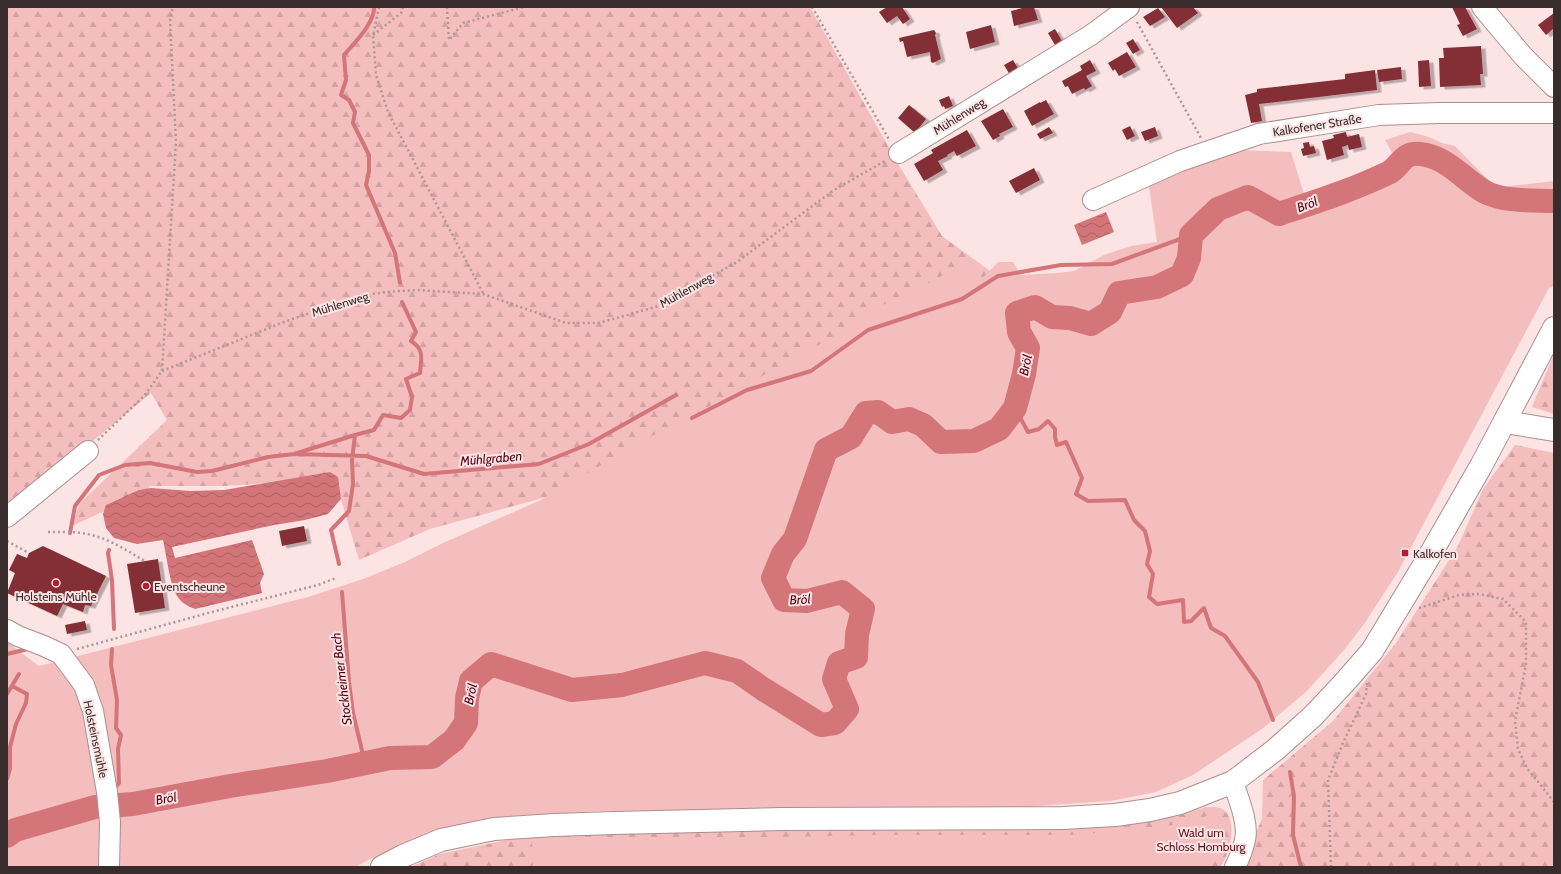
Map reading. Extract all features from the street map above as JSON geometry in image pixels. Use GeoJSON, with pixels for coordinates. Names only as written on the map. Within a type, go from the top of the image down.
{"type":"FeatureCollection","features":[{"type":"Feature","properties":{"kind":"main road"},"geometry":{"type":"LineString","coordinates":[[382,867],[403,856],[441,840],[494,829],[554,825],[781,819],[1064,818],[1115,815],[1150,810],[1180,803],[1233,782],[1275,750],[1313,716],[1372,651],[1478,473],[1554,328]]}},
{"type":"Feature","properties":{"kind":"main road"},"geometry":{"type":"LineString","coordinates":[[1505,422],[1554,430]]}},
{"type":"Feature","properties":{"kind":"street","name":"Mühlenweg"},"geometry":{"type":"LineString","coordinates":[[899,154],[1091,35],[1129,7]]}},
{"type":"Feature","properties":{"kind":"street"},"geometry":{"type":"LineString","coordinates":[[1482,7],[1523,56],[1554,87]]}},
{"type":"Feature","properties":{"kind":"street","name":"Kalkofener Straße"},"geometry":{"type":"LineString","coordinates":[[1093,200],[1180,161],[1259,134],[1379,115],[1439,113],[1554,113]]}},
{"type":"Feature","properties":{"kind":"street"},"geometry":{"type":"LineString","coordinates":[[7,517],[88,451]]}},
{"type":"Feature","properties":{"kind":"street"},"geometry":{"type":"LineString","coordinates":[[13,633],[53,650]]}},
{"type":"Feature","properties":{"kind":"street","name":"Holsteinsmühle"},"geometry":{"type":"LineString","coordinates":[[53,650],[84,686],[90,705],[107,792],[110,822],[109,867]]}},
{"type":"Feature","properties":{"kind":"street"},"geometry":{"type":"LineString","coordinates":[[1233,782],[1242,808],[1246,839],[1235,867]]}},
{"type":"Feature","properties":{"kind":"path"},"geometry":{"type":"LineString","coordinates":[[88,451],[144,396],[162,371],[176,142],[170,21],[173,7]]}},
{"type":"Feature","properties":{"kind":"path"},"geometry":{"type":"LineString","coordinates":[[379,7],[373,36],[376,75],[388,112],[483,294]]}},
{"type":"Feature","properties":{"kind":"path"},"geometry":{"type":"LineString","coordinates":[[373,36],[401,13],[403,7]]}},
{"type":"Feature","properties":{"kind":"path"},"geometry":{"type":"LineString","coordinates":[[447,7],[449,40],[463,23],[524,7]]}},
{"type":"Feature","properties":{"kind":"path"},"geometry":{"type":"LineString","coordinates":[[812,7],[899,154]]}},
{"type":"Feature","properties":{"kind":"path"},"geometry":{"type":"LineString","coordinates":[[1129,7],[1208,151]]}},
{"type":"Feature","properties":{"kind":"path","name":"Mühlenweg"},"geometry":{"type":"LineString","coordinates":[[162,371],[284,322],[359,296],[386,292],[417,290],[483,294],[566,323],[599,323],[659,306],[737,262],[834,190],[899,154]]}},
{"type":"Feature","properties":{"kind":"path"},"geometry":{"type":"LineString","coordinates":[[48,532],[78,533],[95,536],[123,548],[145,561]]}},
{"type":"Feature","properties":{"kind":"path"},"geometry":{"type":"LineString","coordinates":[[7,541],[29,553]]}},
{"type":"Feature","properties":{"kind":"path"},"geometry":{"type":"LineString","coordinates":[[53,650],[318,585],[336,578]]}},
{"type":"Feature","properties":{"kind":"path"},"geometry":{"type":"LineString","coordinates":[[1403,601],[1417,608],[1459,595],[1479,594],[1503,599],[1526,622],[1526,664],[1515,721],[1518,749],[1527,768],[1554,802]]}},
{"type":"Feature","properties":{"kind":"path"},"geometry":{"type":"LineString","coordinates":[[1331,867],[1328,780],[1343,743],[1366,694],[1368,680]]}},
{"type":"Feature","properties":{"kind":"green space"},"geometry":{"type":"Polygon","coordinates":[[[7,7],[810,7],[897,162],[942,236],[1019,292],[565,492],[430,529],[359,560],[335,479],[224,486],[150,486],[144,495],[128,500],[72,526],[79,504],[167,420],[151,393],[47,479],[7,515],[7,7]]]}},
{"type":"Feature","properties":{"kind":"green space"},"geometry":{"type":"Polygon","coordinates":[[[1410,132],[1455,146],[1494,186],[1501,187],[1554,181],[1554,286],[1549,288],[1398,572],[1364,624],[1345,649],[1307,691],[1262,729],[1193,775],[1156,792],[1111,801],[1022,807],[598,811],[497,817],[424,840],[368,860],[356,867],[7,867],[7,642],[39,666],[308,597],[363,579],[405,562],[443,543],[541,500],[644,440],[696,414],[826,341],[874,309],[925,285],[974,259],[982,279],[998,262],[1013,262],[1021,275],[1057,273],[1074,271],[1104,255],[1131,246],[1157,242],[1148,180],[1239,150],[1291,152],[1304,194],[1346,185],[1395,158],[1385,140],[1410,132]]]}},
{"type":"Feature","properties":{"kind":"green space"},"geometry":{"type":"Polygon","coordinates":[[[1554,354],[1554,414],[1532,407],[1554,354]]]}},
{"type":"Feature","properties":{"kind":"green space"},"geometry":{"type":"Polygon","coordinates":[[[1515,445],[1554,453],[1554,867],[1241,867],[1262,819],[1263,780],[1333,721],[1396,643],[1458,546],[1483,489],[1515,445]]]}},
{"type":"Feature","properties":{"kind":"green space","name":"Wald um Schloss Homburg"},"geometry":{"type":"Polygon","coordinates":[[[1205,807],[1215,807],[1224,810],[1231,822],[1232,830],[1229,847],[1224,862],[1220,867],[410,867],[440,854],[516,838],[562,832],[1121,825],[1181,815],[1205,807]]]}},
{"type":"Feature","properties":{"kind":"green space","name":"Wald um Schloss Homburg"},"geometry":{"type":"Polygon","coordinates":[[[1214,814],[1222,837],[1208,867],[533,867],[532,842],[877,835],[1070,835],[1149,829],[1179,824],[1214,814]]]}},
{"type":"Feature","properties":{"kind":"water"},"geometry":{"type":"Polygon","coordinates":[[[1106,212],[1114,232],[1082,245],[1074,225],[1106,212]]]}},
{"type":"Feature","properties":{"kind":"water"},"geometry":{"type":"Polygon","coordinates":[[[330,472],[338,477],[341,499],[328,514],[172,547],[175,558],[252,540],[264,574],[260,583],[262,593],[195,609],[192,608],[178,597],[174,590],[163,540],[137,544],[114,538],[106,528],[103,514],[106,505],[139,490],[151,488],[190,491],[224,490],[330,472]]]}},
{"type":"Feature","properties":{"kind":"building"},"geometry":{"type":"Polygon","coordinates":[[[887,7],[902,7],[910,19],[903,24],[897,16],[887,23],[879,12],[887,7]]]}},
{"type":"Feature","properties":{"kind":"building"},"geometry":{"type":"Polygon","coordinates":[[[1026,7],[1034,7],[1038,20],[1014,26],[1011,11],[1026,7]]]}},
{"type":"Feature","properties":{"kind":"building"},"geometry":{"type":"Polygon","coordinates":[[[1161,7],[1193,7],[1198,13],[1177,28],[1161,7]]]}},
{"type":"Feature","properties":{"kind":"building"},"geometry":{"type":"Polygon","coordinates":[[[1452,7],[1465,7],[1477,29],[1463,36],[1457,25],[1460,24],[1452,7]]]}},
{"type":"Feature","properties":{"kind":"building"},"geometry":{"type":"Polygon","coordinates":[[[1158,8],[1165,17],[1150,26],[1143,17],[1158,8]]]}},
{"type":"Feature","properties":{"kind":"building"},"geometry":{"type":"Polygon","coordinates":[[[1554,13],[1554,28],[1546,35],[1538,25],[1554,13]]]}},
{"type":"Feature","properties":{"kind":"building"},"geometry":{"type":"Polygon","coordinates":[[[991,25],[995,42],[970,49],[966,32],[991,25]]]}},
{"type":"Feature","properties":{"kind":"building"},"geometry":{"type":"Polygon","coordinates":[[[1055,29],[1062,41],[1055,45],[1048,33],[1055,29]]]}},
{"type":"Feature","properties":{"kind":"building"},"geometry":{"type":"Polygon","coordinates":[[[934,30],[936,33],[935,35],[941,59],[933,63],[931,62],[930,52],[907,57],[903,41],[900,42],[899,38],[934,30]]]}},
{"type":"Feature","properties":{"kind":"building"},"geometry":{"type":"Polygon","coordinates":[[[1133,39],[1140,50],[1133,54],[1126,43],[1133,39]]]}},
{"type":"Feature","properties":{"kind":"building"},"geometry":{"type":"Polygon","coordinates":[[[1481,46],[1483,74],[1480,74],[1481,85],[1440,87],[1439,58],[1444,58],[1443,48],[1481,46]]]}},
{"type":"Feature","properties":{"kind":"building"},"geometry":{"type":"Polygon","coordinates":[[[1127,52],[1136,67],[1119,76],[1115,69],[1113,71],[1108,63],[1127,52]]]}},
{"type":"Feature","properties":{"kind":"building"},"geometry":{"type":"Polygon","coordinates":[[[1013,60],[1019,70],[1010,75],[1004,65],[1013,60]]]}},
{"type":"Feature","properties":{"kind":"building"},"geometry":{"type":"Polygon","coordinates":[[[1090,60],[1096,71],[1086,76],[1092,86],[1072,94],[1068,86],[1065,87],[1062,81],[1082,70],[1080,66],[1090,60]]]}},
{"type":"Feature","properties":{"kind":"building"},"geometry":{"type":"Polygon","coordinates":[[[1429,60],[1431,86],[1419,87],[1418,61],[1429,60]]]}},
{"type":"Feature","properties":{"kind":"building"},"geometry":{"type":"Polygon","coordinates":[[[1401,67],[1402,79],[1379,82],[1377,70],[1401,67]]]}},
{"type":"Feature","properties":{"kind":"building"},"geometry":{"type":"Polygon","coordinates":[[[1375,70],[1377,90],[1259,104],[1262,121],[1251,123],[1245,95],[1257,92],[1257,89],[1345,79],[1345,74],[1375,70]]]}},
{"type":"Feature","properties":{"kind":"building"},"geometry":{"type":"Polygon","coordinates":[[[949,96],[953,106],[945,109],[944,106],[942,107],[939,100],[949,96]]]}},
{"type":"Feature","properties":{"kind":"building"},"geometry":{"type":"Polygon","coordinates":[[[1046,100],[1054,114],[1032,126],[1024,111],[1046,100]]]}},
{"type":"Feature","properties":{"kind":"building"},"geometry":{"type":"Polygon","coordinates":[[[909,105],[926,119],[915,133],[898,118],[909,105]]]}},
{"type":"Feature","properties":{"kind":"building"},"geometry":{"type":"Polygon","coordinates":[[[1003,109],[1013,127],[999,134],[1000,136],[993,140],[981,121],[1003,109]]]}},
{"type":"Feature","properties":{"kind":"building"},"geometry":{"type":"Polygon","coordinates":[[[1130,126],[1135,136],[1127,140],[1122,130],[1130,126]]]}},
{"type":"Feature","properties":{"kind":"building"},"geometry":{"type":"Polygon","coordinates":[[[1049,127],[1053,133],[1040,139],[1037,134],[1049,127]]]}},
{"type":"Feature","properties":{"kind":"building"},"geometry":{"type":"Polygon","coordinates":[[[1155,127],[1158,136],[1145,141],[1141,132],[1155,127]]]}},
{"type":"Feature","properties":{"kind":"building"},"geometry":{"type":"Polygon","coordinates":[[[967,130],[976,146],[957,156],[954,151],[938,161],[943,170],[924,181],[914,164],[933,153],[931,150],[967,130]]]}},
{"type":"Feature","properties":{"kind":"building"},"geometry":{"type":"Polygon","coordinates":[[[1346,132],[1347,137],[1359,134],[1362,147],[1349,150],[1348,145],[1342,147],[1344,155],[1327,160],[1322,141],[1334,138],[1333,135],[1346,132]]]}},
{"type":"Feature","properties":{"kind":"building"},"geometry":{"type":"Polygon","coordinates":[[[1309,142],[1310,147],[1314,146],[1316,153],[1303,156],[1301,149],[1304,148],[1303,143],[1309,142]]]}},
{"type":"Feature","properties":{"kind":"building"},"geometry":{"type":"Polygon","coordinates":[[[1034,168],[1040,180],[1016,193],[1009,181],[1034,168]]]}},
{"type":"Feature","properties":{"kind":"building"},"geometry":{"type":"Polygon","coordinates":[[[304,526],[307,541],[282,546],[279,531],[304,526]]]}},
{"type":"Feature","properties":{"kind":"building","name":"Holsteins Mühle"},"geometry":{"type":"Polygon","coordinates":[[[43,546],[106,576],[91,606],[85,605],[83,612],[63,604],[57,616],[7,593],[15,573],[9,570],[17,554],[27,558],[29,553],[43,546]]]}},
{"type":"Feature","properties":{"kind":"building","name":"Eventscheune"},"geometry":{"type":"Polygon","coordinates":[[[158,559],[165,608],[135,613],[127,564],[158,559]]]}},
{"type":"Feature","properties":{"kind":"building"},"geometry":{"type":"Polygon","coordinates":[[[85,621],[87,630],[67,634],[65,625],[85,621]]]}},
{"type":"Feature","properties":{"kind":"waterway","name":"Stockheimer Bach"},"geometry":{"type":"LineString","coordinates":[[374,7],[368,26],[344,55],[346,80],[341,95],[349,100],[355,112],[353,123],[369,155],[369,171],[366,185],[395,253],[400,283]]}},
{"type":"Feature","properties":{"kind":"waterway","name":"Bröl"},"geometry":{"type":"LineString","coordinates":[[7,836],[15,830],[95,807],[133,804],[230,786],[327,771],[390,758],[432,757],[454,740],[466,723],[467,698],[471,681],[491,664],[572,690],[622,685],[705,663],[737,671],[821,725],[835,723],[847,709],[834,679],[839,663],[856,657],[857,634],[863,609],[842,592],[807,601],[784,600],[773,578],[783,554],[795,539],[826,450],[851,437],[866,413],[878,412],[892,422],[909,419],[923,425],[941,442],[974,441],[999,429],[1015,408],[1024,374],[1028,348],[1019,332],[1017,313],[1035,307],[1052,317],[1070,318],[1091,324],[1110,312],[1119,293],[1157,287],[1182,275],[1189,258],[1191,235],[1218,209],[1248,197],[1279,214],[1361,185],[1388,173],[1409,155],[1420,154],[1438,159],[1454,169],[1477,187],[1493,195],[1519,200],[1554,201]]}},
{"type":"Feature","properties":{"kind":"waterway"},"geometry":{"type":"LineString","coordinates":[[692,418],[747,390],[811,371],[868,330],[962,299],[998,276],[1061,265],[1112,264],[1191,235]]}},
{"type":"Feature","properties":{"kind":"waterway","name":"Stockheimer Bach"},"geometry":{"type":"LineString","coordinates":[[339,564],[331,530],[349,511],[353,484],[352,460],[355,435],[374,430],[383,415],[401,418],[410,410],[412,397],[406,379],[420,373],[420,351],[411,341],[416,332],[402,302]]}},
{"type":"Feature","properties":{"kind":"waterway","name":"Mühlgraben"},"geometry":{"type":"LineString","coordinates":[[294,454],[366,456],[424,474],[539,464],[589,444],[676,395]]}},
{"type":"Feature","properties":{"kind":"waterway"},"geometry":{"type":"LineString","coordinates":[[1015,408],[1028,432],[1039,429],[1048,421],[1055,429],[1057,445],[1066,442],[1082,478],[1076,494],[1088,501],[1125,500],[1134,520],[1145,531],[1150,551],[1147,564],[1153,574],[1149,597],[1157,604],[1183,600],[1184,622],[1191,621],[1204,608],[1211,628],[1225,636],[1258,682],[1273,720]]}},
{"type":"Feature","properties":{"kind":"waterway","name":"Mühlgraben"},"geometry":{"type":"LineString","coordinates":[[70,533],[75,506],[99,475],[125,465],[150,463],[197,472],[212,471],[268,457],[294,454],[355,435]]}},
{"type":"Feature","properties":{"kind":"waterway"},"geometry":{"type":"LineString","coordinates":[[109,550],[114,629]]}},
{"type":"Feature","properties":{"kind":"waterway","name":"Stockheimer Bach"},"geometry":{"type":"LineString","coordinates":[[342,592],[353,713],[365,763]]}},
{"type":"Feature","properties":{"kind":"waterway"},"geometry":{"type":"LineString","coordinates":[[7,654],[28,649]]}},
{"type":"Feature","properties":{"kind":"waterway"},"geometry":{"type":"LineString","coordinates":[[112,649],[111,665],[117,700],[116,728],[121,735],[118,749],[119,783],[113,790]]}},
{"type":"Feature","properties":{"kind":"waterway","name":"Mühlgraben"},"geometry":{"type":"LineString","coordinates":[[7,694],[19,674]]}},
{"type":"Feature","properties":{"kind":"waterway"},"geometry":{"type":"LineString","coordinates":[[7,779],[10,769],[10,747],[16,724],[26,703],[27,694],[12,686]]}},
{"type":"Feature","properties":{"kind":"waterway"},"geometry":{"type":"LineString","coordinates":[[1290,772],[1294,796],[1293,835],[1301,867]]}},
{"type":"Feature","properties":{"kind":"place","name":"Kalkofen"},"geometry":{"type":"Point","coordinates":[1405,553]}},
{"type":"Feature","properties":{"kind":"place","name":"Holsteins Mühle"},"geometry":{"type":"Point","coordinates":[56,583]}},
{"type":"Feature","properties":{"kind":"place","name":"Eventscheune"},"geometry":{"type":"Point","coordinates":[146,586]}}]}
